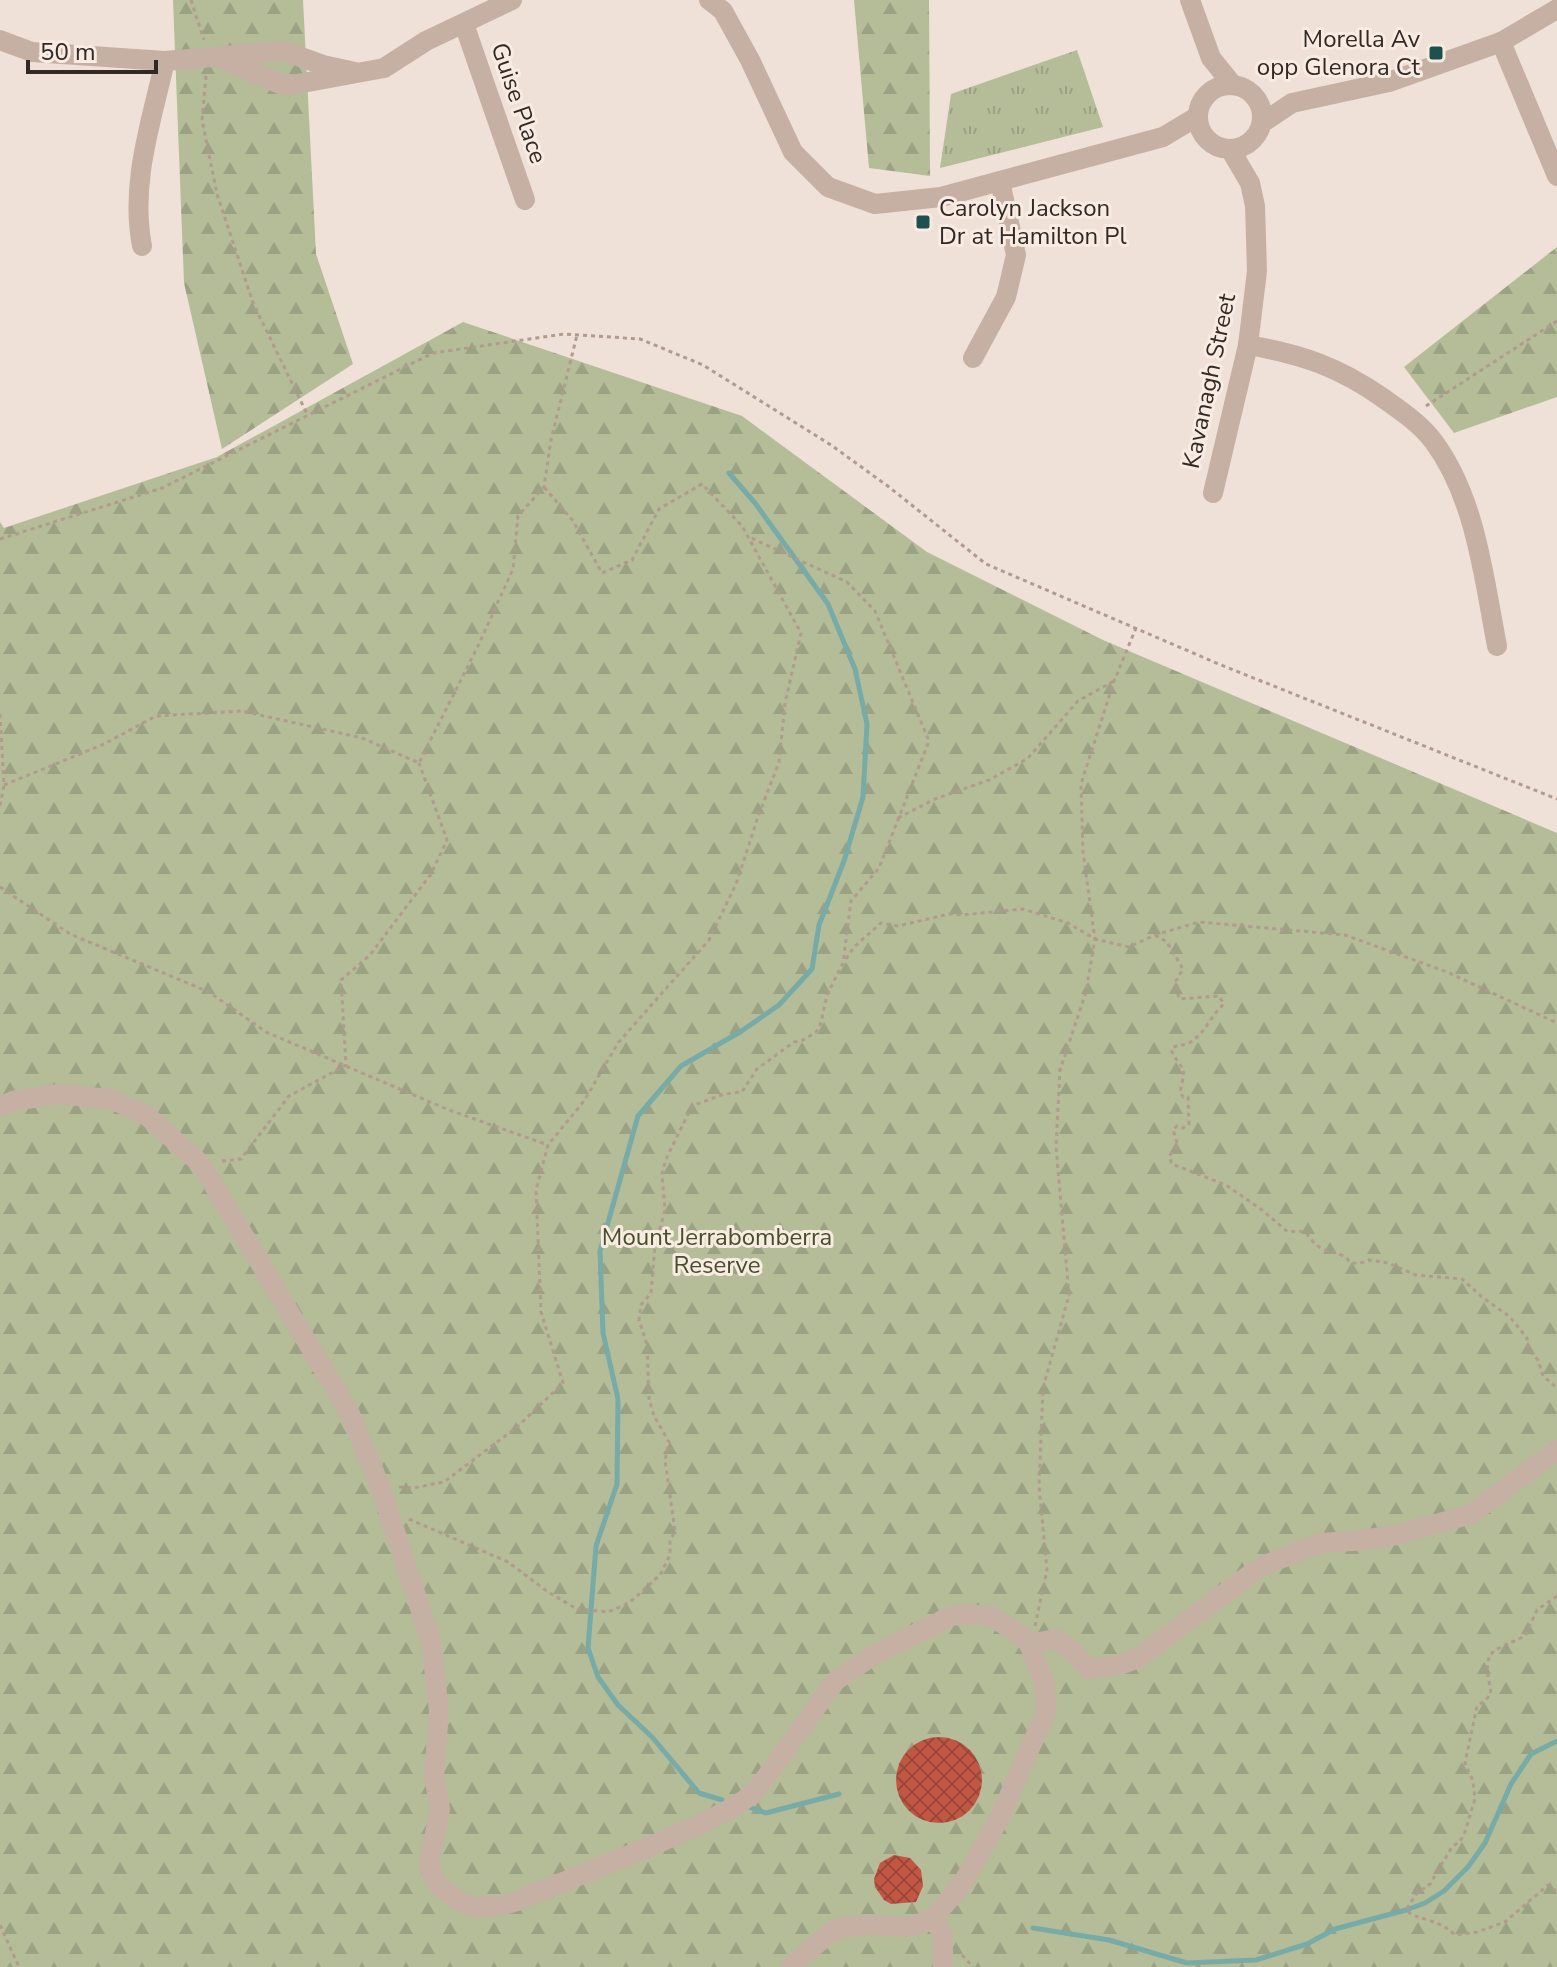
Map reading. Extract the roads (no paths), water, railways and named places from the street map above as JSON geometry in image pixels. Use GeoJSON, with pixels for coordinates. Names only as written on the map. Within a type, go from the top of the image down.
{"type":"FeatureCollection","features":[{"type":"Feature","properties":{"kind":"street"},"geometry":{"type":"LineString","coordinates":[[210,58],[225,60],[280,84],[292,85],[384,68],[426,41],[512,0]]}},
{"type":"Feature","properties":{"kind":"street"},"geometry":{"type":"LineString","coordinates":[[709,0],[723,11],[793,152],[828,187],[875,204],[941,197],[1163,137],[1198,116]]}},
{"type":"Feature","properties":{"kind":"street"},"geometry":{"type":"LineString","coordinates":[[1190,0],[1211,58],[1232,84]]}},
{"type":"Feature","properties":{"kind":"street"},"geometry":{"type":"LineString","coordinates":[[1292,103],[1242,147],[1230,149],[1217,146],[1206,138],[1200,128],[1199,107],[1208,93],[1219,86],[1232,84],[1254,94],[1292,103],[1389,82],[1501,42],[1557,9]]}},
{"type":"Feature","properties":{"kind":"street","name":"Guise Place"},"geometry":{"type":"LineString","coordinates":[[464,24],[525,200]]}},
{"type":"Feature","properties":{"kind":"street"},"geometry":{"type":"LineString","coordinates":[[0,40],[32,52],[165,61],[284,51],[355,72]]}},
{"type":"Feature","properties":{"kind":"street"},"geometry":{"type":"LineString","coordinates":[[1501,42],[1557,176]]}},
{"type":"Feature","properties":{"kind":"street"},"geometry":{"type":"LineString","coordinates":[[1208,93],[1211,58]]}},
{"type":"Feature","properties":{"kind":"street"},"geometry":{"type":"LineString","coordinates":[[142,246],[137,181],[165,61]]}},
{"type":"Feature","properties":{"kind":"street"},"geometry":{"type":"LineString","coordinates":[[1254,94],[1262,107],[1258,132]]}},
{"type":"Feature","properties":{"kind":"street","name":"Kavanagh Street"},"geometry":{"type":"LineString","coordinates":[[1250,183],[1258,132]]}},
{"type":"Feature","properties":{"kind":"street"},"geometry":{"type":"LineString","coordinates":[[1163,137],[1206,138]]}},
{"type":"Feature","properties":{"kind":"street","name":"Kavanagh Street"},"geometry":{"type":"LineString","coordinates":[[1213,493],[1248,345],[1257,271],[1255,206],[1250,183],[1230,149]]}},
{"type":"Feature","properties":{"kind":"street"},"geometry":{"type":"LineString","coordinates":[[973,358],[1006,297],[1016,255],[1000,181]]}},
{"type":"Feature","properties":{"kind":"street"},"geometry":{"type":"LineString","coordinates":[[1248,345],[1284,351],[1354,378],[1410,417],[1434,442],[1452,474],[1466,509],[1497,646]]}},
{"type":"Feature","properties":{"kind":"street"},"geometry":{"type":"LineString","coordinates":[[0,1107],[13,1101],[58,1094],[111,1099],[146,1115],[201,1164],[328,1375],[350,1414],[380,1486],[406,1573],[431,1641],[439,1711],[434,1776],[440,1809],[429,1863],[439,1886],[459,1901],[475,1907],[504,1905],[561,1885],[704,1823],[745,1800],[756,1791],[835,1681],[874,1655],[951,1616],[991,1616],[1022,1636],[1029,1644],[1045,1685],[1046,1711],[1024,1767],[977,1862],[961,1886],[933,1918],[911,1927],[870,1925],[840,1928],[790,1967]]}},
{"type":"Feature","properties":{"kind":"street"},"geometry":{"type":"LineString","coordinates":[[1029,1644],[1056,1639],[1073,1651],[1089,1669],[1123,1664],[1138,1658],[1260,1567],[1320,1543],[1397,1535],[1471,1514],[1557,1450]]}},
{"type":"Feature","properties":{"kind":"street"},"geometry":{"type":"LineString","coordinates":[[933,1918],[943,1935],[943,1967]]}},
{"type":"Feature","properties":{"kind":"waterway"},"geometry":{"type":"LineString","coordinates":[[722,1800],[699,1793],[652,1737],[618,1705],[598,1677],[588,1648],[596,1546],[617,1484],[618,1399],[603,1333],[600,1251],[638,1116],[681,1066],[779,1005],[812,969],[819,925],[844,861],[863,797],[867,724],[855,669],[828,604],[755,503],[729,473]]}},
{"type":"Feature","properties":{"kind":"waterway"},"geometry":{"type":"LineString","coordinates":[[1033,1928],[1109,1940],[1187,1963],[1256,1960],[1307,1944],[1335,1929],[1406,1910],[1444,1891],[1468,1867],[1485,1843],[1511,1784],[1531,1754],[1557,1741]]}},
{"type":"Feature","properties":{"kind":"waterway"},"geometry":{"type":"LineString","coordinates":[[749,1807],[766,1813],[839,1794]]}},
{"type":"Feature","properties":{"kind":"place","name":"Morella Av opp Glenora Ct"},"geometry":{"type":"Point","coordinates":[1436,53]}},
{"type":"Feature","properties":{"kind":"place","name":"Carolyn Jackson Dr at Hamilton Pl"},"geometry":{"type":"Point","coordinates":[923,222]}},
{"type":"Feature","properties":{"kind":"park label","name":"Mount Jerrabomberra Reserve"},"geometry":{"type":"Point","coordinates":[717,1251]}}]}
